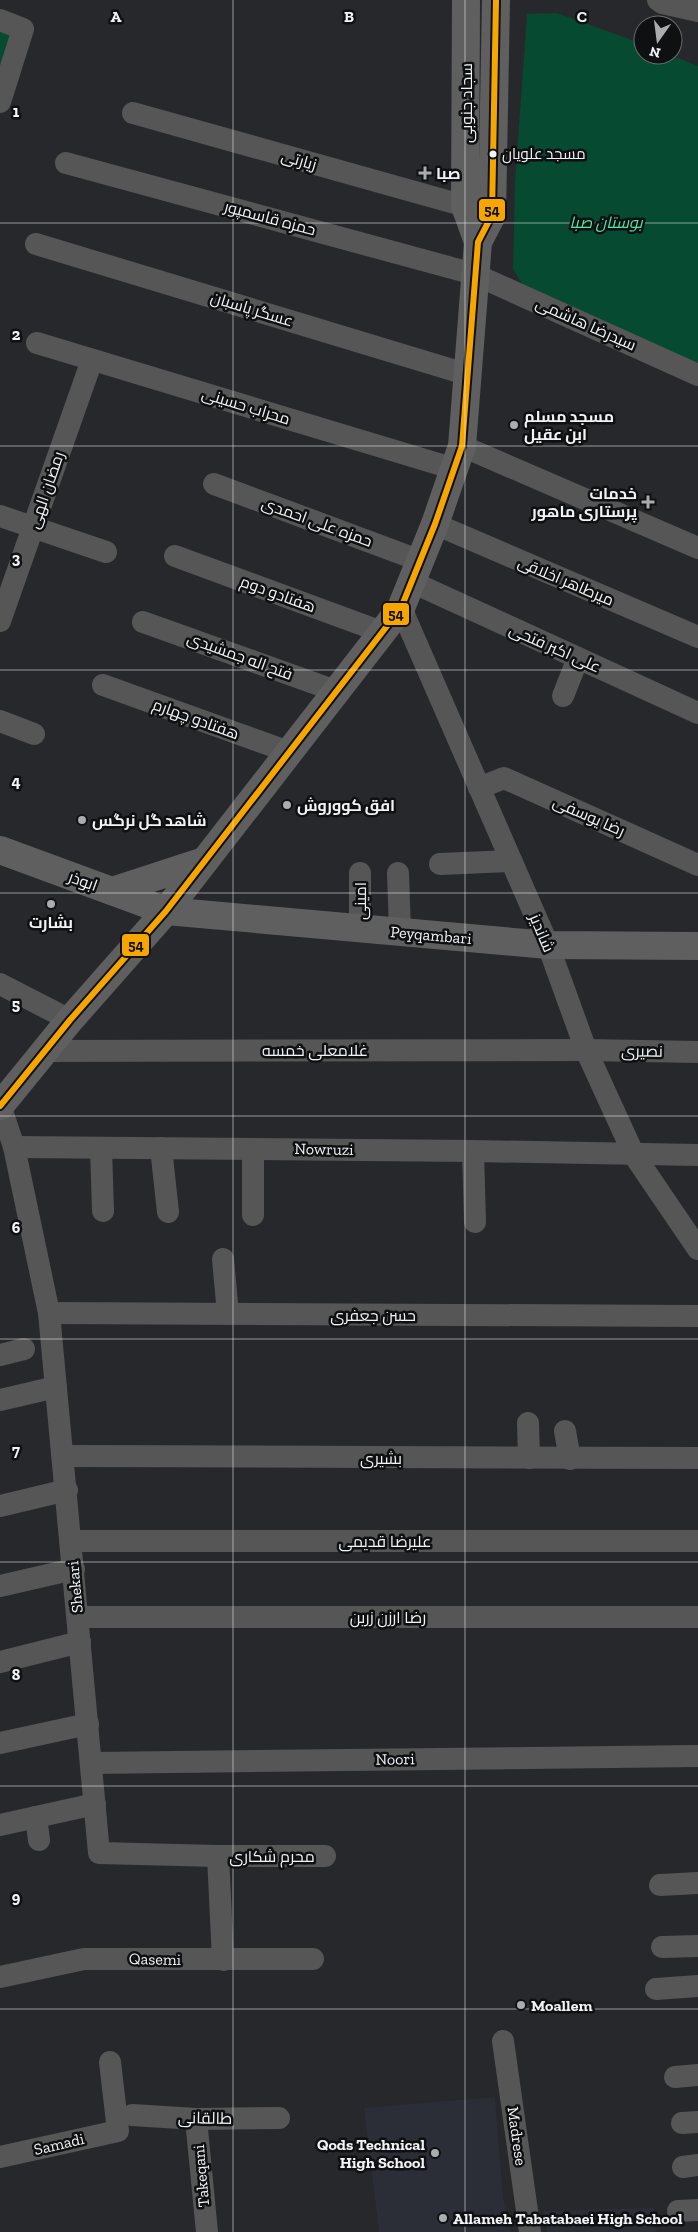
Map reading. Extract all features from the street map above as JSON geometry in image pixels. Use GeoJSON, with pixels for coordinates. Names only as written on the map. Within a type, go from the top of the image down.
{"type":"FeatureCollection","features":[{"type":"Feature","properties":{"kind":"main road","name":"سجاد جنوبی"},"geometry":{"type":"LineString","coordinates":[[465,206],[466,0]]}},
{"type":"Feature","properties":{"kind":"main road","name":"سجاد جنوبی"},"geometry":{"type":"LineString","coordinates":[[478,242],[492,215],[496,0]]}},
{"type":"Feature","properties":{"kind":"main road"},"geometry":{"type":"LineString","coordinates":[[3,1096],[166,911],[401,608],[435,524],[459,457],[469,374],[474,274],[478,242],[465,206]]}},
{"type":"Feature","properties":{"kind":"main road","name":"ابوذر"},"geometry":{"type":"LineString","coordinates":[[0,850],[166,911]]}},
{"type":"Feature","properties":{"kind":"main road"},"geometry":{"type":"LineString","coordinates":[[112,891],[204,861]]}},
{"type":"Feature","properties":{"kind":"main road","name":"Peyqambari"},"geometry":{"type":"LineString","coordinates":[[166,911],[548,946],[698,946]]}},
{"type":"Feature","properties":{"kind":"street"},"geometry":{"type":"LineString","coordinates":[[658,0],[662,3],[698,11]]}},
{"type":"Feature","properties":{"kind":"street"},"geometry":{"type":"LineString","coordinates":[[0,20],[23,28],[0,102]]}},
{"type":"Feature","properties":{"kind":"street","name":"زیارتی"},"geometry":{"type":"LineString","coordinates":[[133,113],[465,206]]}},
{"type":"Feature","properties":{"kind":"street","name":"حمزه قاسمپور"},"geometry":{"type":"LineString","coordinates":[[66,163],[474,274]]}},
{"type":"Feature","properties":{"kind":"street","name":"عسگر پاسبان"},"geometry":{"type":"LineString","coordinates":[[36,244],[469,374]]}},
{"type":"Feature","properties":{"kind":"street","name":"سیدرضا هاشمی"},"geometry":{"type":"LineString","coordinates":[[474,274],[698,374]]}},
{"type":"Feature","properties":{"kind":"street","name":"محراب حسینی"},"geometry":{"type":"LineString","coordinates":[[37,343],[92,360],[459,457],[698,548]]}},
{"type":"Feature","properties":{"kind":"street","name":"رمضان الهی"},"geometry":{"type":"LineString","coordinates":[[0,621],[92,360]]}},
{"type":"Feature","properties":{"kind":"street","name":"حمزه علی احمدی"},"geometry":{"type":"LineString","coordinates":[[214,484],[416,571]]}},
{"type":"Feature","properties":{"kind":"street"},"geometry":{"type":"LineString","coordinates":[[0,516],[106,552]]}},
{"type":"Feature","properties":{"kind":"street","name":"میرطاهر اخلاقی"},"geometry":{"type":"LineString","coordinates":[[435,524],[698,637]]}},
{"type":"Feature","properties":{"kind":"street","name":"هفتادو دوم"},"geometry":{"type":"LineString","coordinates":[[175,556],[382,632]]}},
{"type":"Feature","properties":{"kind":"street","name":"علی اکبر فتحی"},"geometry":{"type":"LineString","coordinates":[[416,571],[578,658],[698,713]]}},
{"type":"Feature","properties":{"kind":"street","name":"شاندیز"},"geometry":{"type":"LineString","coordinates":[[401,608],[548,946],[586,1050],[634,1155],[696,1243]]}},
{"type":"Feature","properties":{"kind":"street","name":"فتح اله جمشیدی"},"geometry":{"type":"LineString","coordinates":[[143,622],[336,691]]}},
{"type":"Feature","properties":{"kind":"street"},"geometry":{"type":"LineString","coordinates":[[563,696],[578,658]]}},
{"type":"Feature","properties":{"kind":"street","name":"هفتادو چهارم"},"geometry":{"type":"LineString","coordinates":[[103,685],[289,752]]}},
{"type":"Feature","properties":{"kind":"street"},"geometry":{"type":"LineString","coordinates":[[0,721],[34,734]]}},
{"type":"Feature","properties":{"kind":"street","name":"رضا یوسفی"},"geometry":{"type":"LineString","coordinates":[[479,788],[504,778],[698,865]]}},
{"type":"Feature","properties":{"kind":"street"},"geometry":{"type":"LineString","coordinates":[[440,864],[511,861]]}},
{"type":"Feature","properties":{"kind":"street","name":"امینی"},"geometry":{"type":"LineString","coordinates":[[360,872],[360,929]]}},
{"type":"Feature","properties":{"kind":"street"},"geometry":{"type":"LineString","coordinates":[[398,873],[400,932]]}},
{"type":"Feature","properties":{"kind":"street"},"geometry":{"type":"LineString","coordinates":[[0,984],[70,1020]]}},
{"type":"Feature","properties":{"kind":"street","name":"غلامعلی خمسه"},"geometry":{"type":"LineString","coordinates":[[44,1051],[586,1050]]}},
{"type":"Feature","properties":{"kind":"street","name":"نصیری"},"geometry":{"type":"LineString","coordinates":[[586,1050],[698,1052]]}},
{"type":"Feature","properties":{"kind":"street","name":"Shekari"},"geometry":{"type":"LineString","coordinates":[[3,1096],[49,1313],[64,1456],[99,1853],[218,1856]]}},
{"type":"Feature","properties":{"kind":"street","name":"Nowruzi"},"geometry":{"type":"LineString","coordinates":[[14,1147],[698,1155]]}},
{"type":"Feature","properties":{"kind":"street"},"geometry":{"type":"LineString","coordinates":[[101,1148],[103,1211]]}},
{"type":"Feature","properties":{"kind":"street"},"geometry":{"type":"LineString","coordinates":[[161,1148],[168,1212]]}},
{"type":"Feature","properties":{"kind":"street"},"geometry":{"type":"LineString","coordinates":[[253,1149],[253,1215]]}},
{"type":"Feature","properties":{"kind":"street"},"geometry":{"type":"LineString","coordinates":[[473,1151],[475,1222]]}},
{"type":"Feature","properties":{"kind":"street"},"geometry":{"type":"LineString","coordinates":[[223,1259],[228,1314]]}},
{"type":"Feature","properties":{"kind":"street","name":"حسن جعفری"},"geometry":{"type":"LineString","coordinates":[[49,1313],[698,1316]]}},
{"type":"Feature","properties":{"kind":"street"},"geometry":{"type":"LineString","coordinates":[[0,1355],[24,1349]]}},
{"type":"Feature","properties":{"kind":"street"},"geometry":{"type":"LineString","coordinates":[[0,1400],[56,1387]]}},
{"type":"Feature","properties":{"kind":"street"},"geometry":{"type":"LineString","coordinates":[[528,1424],[529,1458]]}},
{"type":"Feature","properties":{"kind":"street"},"geometry":{"type":"LineString","coordinates":[[565,1431],[570,1458]]}},
{"type":"Feature","properties":{"kind":"street","name":"بشیری"},"geometry":{"type":"LineString","coordinates":[[64,1456],[698,1458]]}},
{"type":"Feature","properties":{"kind":"street"},"geometry":{"type":"LineString","coordinates":[[0,1506],[67,1490]]}},
{"type":"Feature","properties":{"kind":"street","name":"علیرضا قدیمی"},"geometry":{"type":"LineString","coordinates":[[71,1541],[698,1541]]}},
{"type":"Feature","properties":{"kind":"street"},"geometry":{"type":"LineString","coordinates":[[0,1586],[74,1569]]}},
{"type":"Feature","properties":{"kind":"street","name":"رضا ارزن زرین"},"geometry":{"type":"LineString","coordinates":[[78,1617],[698,1617]]}},
{"type":"Feature","properties":{"kind":"street"},"geometry":{"type":"LineString","coordinates":[[0,1662],[80,1642]]}},
{"type":"Feature","properties":{"kind":"street"},"geometry":{"type":"LineString","coordinates":[[0,1743],[88,1724]]}},
{"type":"Feature","properties":{"kind":"street","name":"Noori"},"geometry":{"type":"LineString","coordinates":[[91,1763],[698,1756]]}},
{"type":"Feature","properties":{"kind":"street"},"geometry":{"type":"LineString","coordinates":[[0,1825],[95,1804]]}},
{"type":"Feature","properties":{"kind":"street"},"geometry":{"type":"LineString","coordinates":[[36,1817],[39,1840]]}},
{"type":"Feature","properties":{"kind":"street"},"geometry":{"type":"LineString","coordinates":[[218,1856],[223,1960]]}},
{"type":"Feature","properties":{"kind":"street","name":"محرم شکاری"},"geometry":{"type":"LineString","coordinates":[[218,1856],[325,1856]]}},
{"type":"Feature","properties":{"kind":"street"},"geometry":{"type":"LineString","coordinates":[[660,1885],[698,1883]]}},
{"type":"Feature","properties":{"kind":"street"},"geometry":{"type":"LineString","coordinates":[[662,1947],[698,1946]]}},
{"type":"Feature","properties":{"kind":"street","name":"Qasemi"},"geometry":{"type":"LineString","coordinates":[[0,1977],[84,1959],[313,1959]]}},
{"type":"Feature","properties":{"kind":"street"},"geometry":{"type":"LineString","coordinates":[[656,1989],[698,1986]]}},
{"type":"Feature","properties":{"kind":"street","name":"Madrese"},"geometry":{"type":"LineString","coordinates":[[504,2041],[530,2232]]}},
{"type":"Feature","properties":{"kind":"street"},"geometry":{"type":"LineString","coordinates":[[110,2062],[125,2123]]}},
{"type":"Feature","properties":{"kind":"street"},"geometry":{"type":"LineString","coordinates":[[675,2077],[698,2075]]}},
{"type":"Feature","properties":{"kind":"street","name":"طالقانی"},"geometry":{"type":"LineString","coordinates":[[125,2123],[196,2119],[279,2118]]}},
{"type":"Feature","properties":{"kind":"street","name":"Takeqani"},"geometry":{"type":"LineString","coordinates":[[196,2119],[207,2232]]}},
{"type":"Feature","properties":{"kind":"street","name":"Samadi"},"geometry":{"type":"LineString","coordinates":[[0,2157],[125,2123]]}},
{"type":"Feature","properties":{"kind":"shaded area","name":"Qods Technical High School"},"geometry":{"type":"Polygon","coordinates":[[[495,2097],[503,2198],[511,2232],[379,2232],[364,2108],[495,2097]]]}},
{"type":"Feature","properties":{"kind":"shaded area"},"geometry":{"type":"Polygon","coordinates":[[[654,2208],[656,2232],[547,2232],[544,2211],[654,2208]]]}},
{"type":"Feature","properties":{"kind":"green space","name":"بوستان صبا"},"geometry":{"type":"Polygon","coordinates":[[[557,13],[633,40],[633,65],[683,65],[683,60],[698,66],[698,367],[525,288],[513,269],[515,182],[527,14],[557,13]]]}},
{"type":"Feature","properties":{"kind":"green space"},"geometry":{"type":"Polygon","coordinates":[[[0,27],[16,32],[0,80],[0,27]]]}},
{"type":"Feature","properties":{"kind":"transit line","name":"54"},"geometry":{"type":"LineString","coordinates":[[0,1106],[70,1020],[166,911],[401,608],[435,524],[462,446],[478,242],[492,215],[496,0]]}},
{"type":"Feature","properties":{"kind":"place","name":"مسجد علویان"},"geometry":{"type":"Point","coordinates":[493,154]}},
{"type":"Feature","properties":{"kind":"place","name":"صبا"},"geometry":{"type":"Point","coordinates":[425,173]}},
{"type":"Feature","properties":{"kind":"place","name":"مسجد مسلم ابن عقیل"},"geometry":{"type":"Point","coordinates":[514,425]}},
{"type":"Feature","properties":{"kind":"place","name":"خدمات پرستاری ماهور"},"geometry":{"type":"Point","coordinates":[648,502]}},
{"type":"Feature","properties":{"kind":"place","name":"افق کووروش"},"geometry":{"type":"Point","coordinates":[287,805]}},
{"type":"Feature","properties":{"kind":"place","name":"شاهد گل نرگس"},"geometry":{"type":"Point","coordinates":[82,820]}},
{"type":"Feature","properties":{"kind":"place","name":"بشارت"},"geometry":{"type":"Point","coordinates":[51,904]}},
{"type":"Feature","properties":{"kind":"place","name":"Moallem"},"geometry":{"type":"Point","coordinates":[521,2005]}},
{"type":"Feature","properties":{"kind":"place","name":"Qods Technical High School"},"geometry":{"type":"Point","coordinates":[435,2153]}},
{"type":"Feature","properties":{"kind":"place","name":"Allameh Tabatabaei High School"},"geometry":{"type":"Point","coordinates":[443,2218]}}]}
